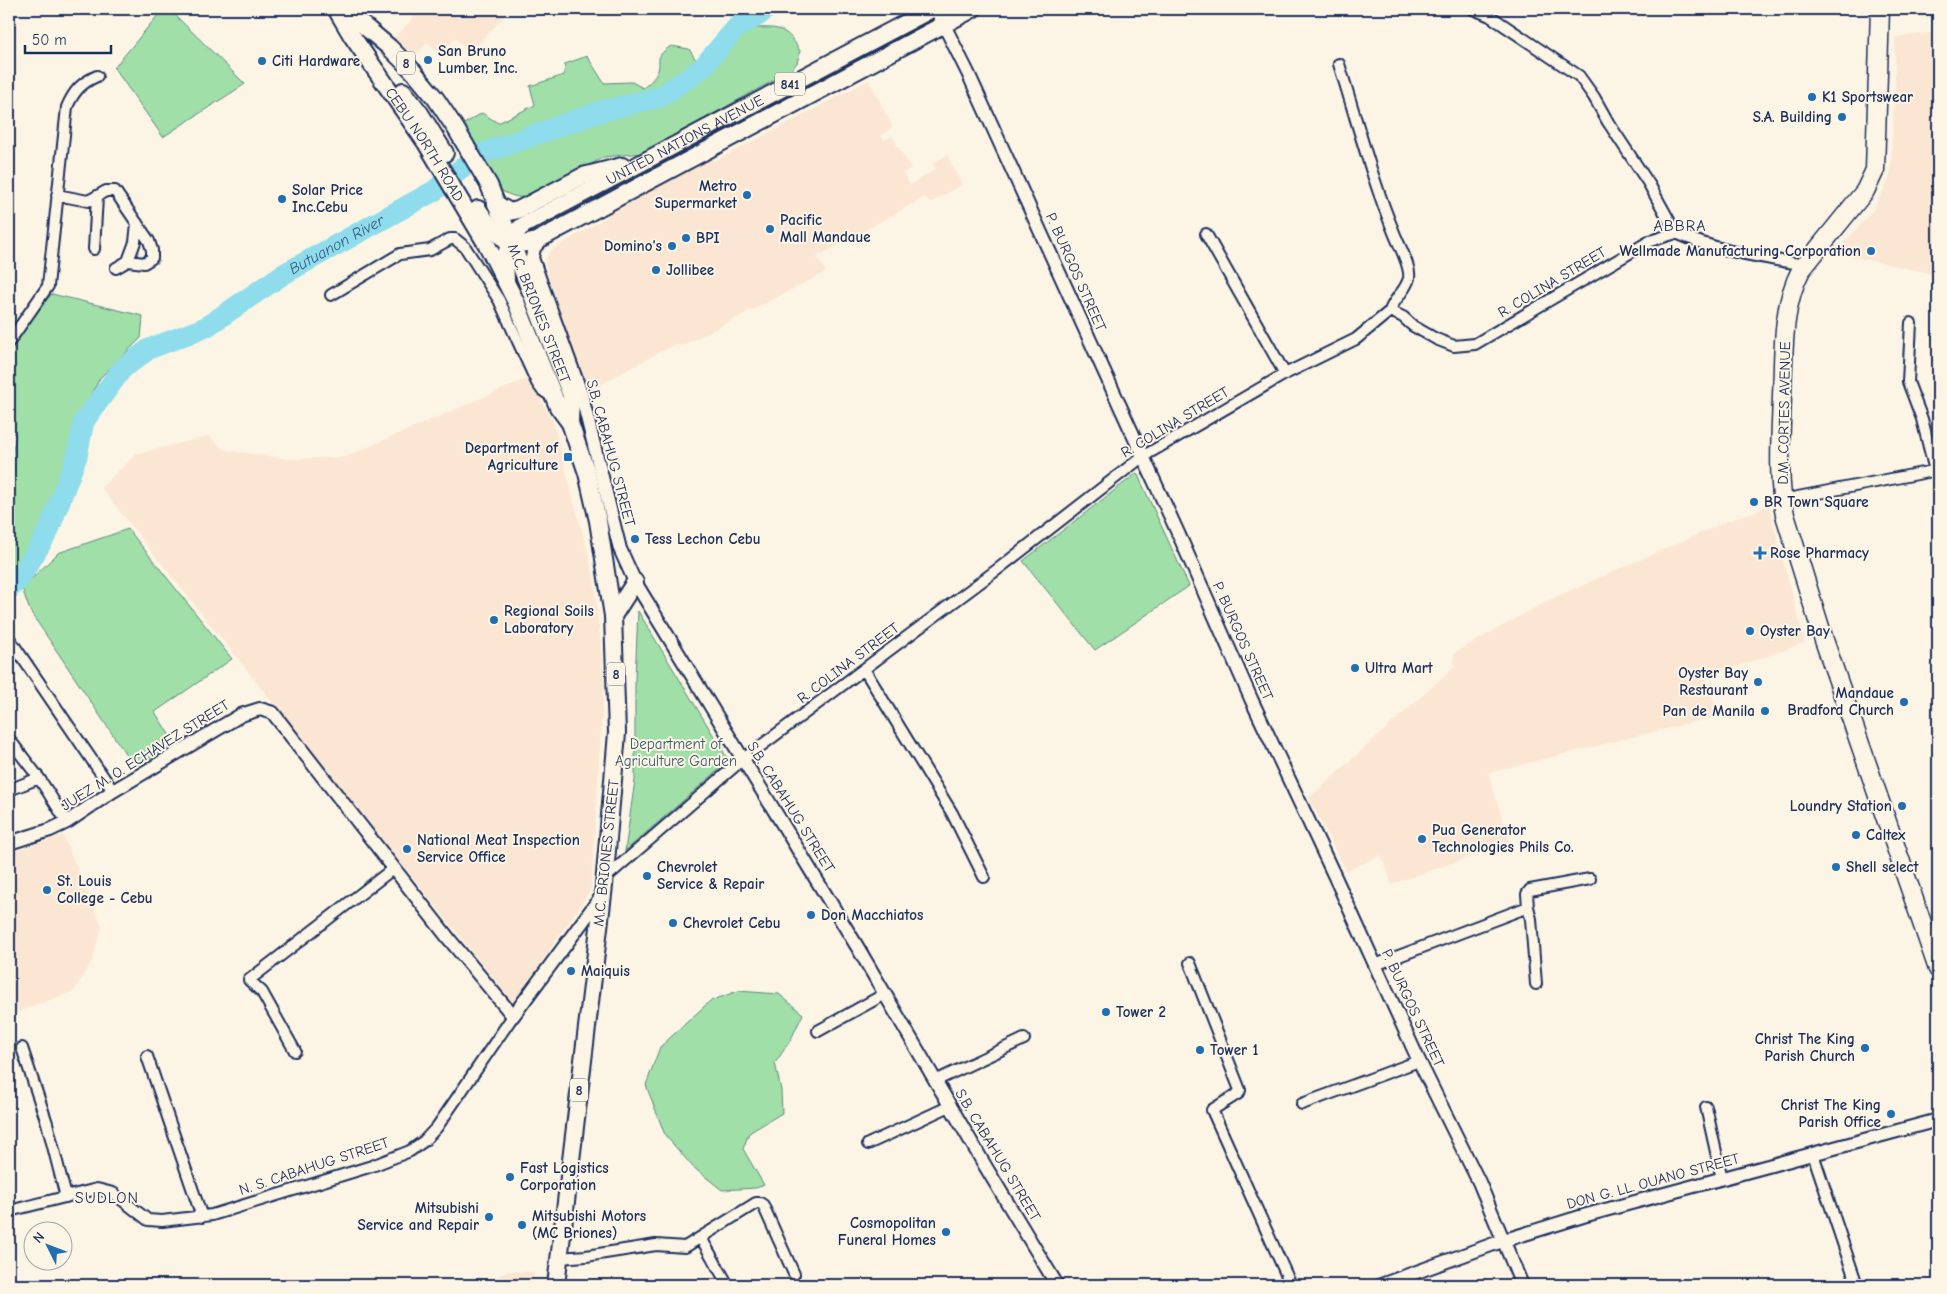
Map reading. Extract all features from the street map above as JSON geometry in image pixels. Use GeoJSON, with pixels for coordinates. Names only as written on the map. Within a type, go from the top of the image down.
{"type":"FeatureCollection","features":[{"type":"Feature","properties":{"kind":"highway","name":"D.M. CORTES AVENUE"},"geometry":{"type":"LineString","coordinates":[[1880,9],[1875,170],[1865,191],[1804,265],[1793,288],[1786,330],[1780,458],[1782,500],[1824,640],[1938,969]]}},
{"type":"Feature","properties":{"kind":"main road","name":"CEBU NORTH ROAD"},"geometry":{"type":"LineString","coordinates":[[336,9],[352,36],[420,112],[431,140],[466,199],[508,285]]}},
{"type":"Feature","properties":{"kind":"main road","name":"CEBU NORTH ROAD"},"geometry":{"type":"LineString","coordinates":[[344,9],[389,46],[436,98],[489,185],[496,204]]}},
{"type":"Feature","properties":{"kind":"main road","name":"UNITED NATIONS AVENUE"},"geometry":{"type":"LineString","coordinates":[[510,241],[524,225],[932,9]]}},
{"type":"Feature","properties":{"kind":"main road","name":"UNITED NATIONS AVENUE"},"geometry":{"type":"LineString","coordinates":[[542,239],[973,9]]}},
{"type":"Feature","properties":{"kind":"main road"},"geometry":{"type":"LineString","coordinates":[[496,204],[510,212],[518,210],[583,176],[648,159]]}},
{"type":"Feature","properties":{"kind":"main road"},"geometry":{"type":"LineString","coordinates":[[466,199],[497,234],[510,241],[527,244],[542,239]]}},
{"type":"Feature","properties":{"kind":"main road","name":"M.C. BRIONES STREET"},"geometry":{"type":"LineString","coordinates":[[496,204],[571,395],[570,423],[591,490],[613,616],[617,733],[603,887],[556,1285]]}},
{"type":"Feature","properties":{"kind":"main road"},"geometry":{"type":"LineString","coordinates":[[508,285],[506,262],[510,241]]}},
{"type":"Feature","properties":{"kind":"main road","name":"M.C. BRIONES STREET"},"geometry":{"type":"LineString","coordinates":[[508,285],[558,407],[570,423]]}},
{"type":"Feature","properties":{"kind":"main road"},"geometry":{"type":"LineString","coordinates":[[613,616],[635,582]]}},
{"type":"Feature","properties":{"kind":"street","name":"P. BURGOS STREET"},"geometry":{"type":"LineString","coordinates":[[936,9],[968,73],[1252,701],[1335,877],[1418,1061],[1479,1182],[1502,1241],[1522,1285]]}},
{"type":"Feature","properties":{"kind":"street"},"geometry":{"type":"LineString","coordinates":[[1473,9],[1490,16],[1579,76],[1649,184],[1676,233],[1694,241],[1717,247],[1804,265]]}},
{"type":"Feature","properties":{"kind":"street"},"geometry":{"type":"LineString","coordinates":[[1339,64],[1386,213],[1406,263],[1409,277],[1390,311]]}},
{"type":"Feature","properties":{"kind":"street"},"geometry":{"type":"LineString","coordinates":[[9,342],[48,286],[67,107],[77,88],[84,81],[97,76]]}},
{"type":"Feature","properties":{"kind":"street"},"geometry":{"type":"LineString","coordinates":[[57,195],[88,201],[106,191],[115,191],[149,240],[152,250],[152,258],[144,263],[128,260]]}},
{"type":"Feature","properties":{"kind":"street"},"geometry":{"type":"LineString","coordinates":[[94,249],[97,197]]}},
{"type":"Feature","properties":{"kind":"street"},"geometry":{"type":"LineString","coordinates":[[116,268],[128,260],[135,242],[137,223]]}},
{"type":"Feature","properties":{"kind":"street","name":"R. COLINA STREET"},"geometry":{"type":"LineString","coordinates":[[603,887],[742,760],[998,569],[1142,457],[1285,374],[1356,340],[1384,314],[1390,311],[1403,317],[1413,326],[1436,340],[1454,346],[1475,344],[1650,241],[1676,233]]}},
{"type":"Feature","properties":{"kind":"street"},"geometry":{"type":"LineString","coordinates":[[1206,234],[1285,374]]}},
{"type":"Feature","properties":{"kind":"street"},"geometry":{"type":"LineString","coordinates":[[331,295],[400,254],[430,250],[450,239],[455,239],[465,247],[499,300],[537,383],[542,390],[555,399]]}},
{"type":"Feature","properties":{"kind":"street","name":"S.B. CABAHUG STREET"},"geometry":{"type":"LineString","coordinates":[[542,239],[534,248],[532,261],[570,361],[620,549],[635,582],[885,994],[1057,1285]]}},
{"type":"Feature","properties":{"kind":"street"},"geometry":{"type":"LineString","coordinates":[[1782,500],[1937,471],[1922,419],[1908,382],[1911,323]]}},
{"type":"Feature","properties":{"kind":"street"},"geometry":{"type":"LineString","coordinates":[[11,641],[113,791]]}},
{"type":"Feature","properties":{"kind":"street"},"geometry":{"type":"LineString","coordinates":[[864,669],[952,813],[984,877]]}},
{"type":"Feature","properties":{"kind":"street","name":"JUEZ M. O. ECHAVEZ STREET"},"geometry":{"type":"LineString","coordinates":[[9,844],[67,822],[113,791],[241,714],[254,710],[266,710],[273,713],[449,939],[513,1016]]}},
{"type":"Feature","properties":{"kind":"street"},"geometry":{"type":"LineString","coordinates":[[9,739],[39,778],[67,822]]}},
{"type":"Feature","properties":{"kind":"street"},"geometry":{"type":"LineString","coordinates":[[9,790],[39,778]]}},
{"type":"Feature","properties":{"kind":"street"},"geometry":{"type":"LineString","coordinates":[[295,1051],[262,992],[250,980],[394,868]]}},
{"type":"Feature","properties":{"kind":"street"},"geometry":{"type":"LineString","coordinates":[[1536,984],[1527,894],[1530,890],[1590,879]]}},
{"type":"Feature","properties":{"kind":"street","name":"N. S. CABAHUG STREET"},"geometry":{"type":"LineString","coordinates":[[9,1210],[97,1189],[113,1193],[148,1220],[162,1221],[202,1217],[274,1197],[372,1166],[410,1151],[424,1141],[437,1127],[603,887]]}},
{"type":"Feature","properties":{"kind":"street"},"geometry":{"type":"LineString","coordinates":[[1375,965],[1528,907]]}},
{"type":"Feature","properties":{"kind":"street"},"geometry":{"type":"LineString","coordinates":[[1190,963],[1240,1090],[1239,1093],[1212,1110],[1292,1285]]}},
{"type":"Feature","properties":{"kind":"street"},"geometry":{"type":"LineString","coordinates":[[818,1031],[885,994]]}},
{"type":"Feature","properties":{"kind":"street"},"geometry":{"type":"LineString","coordinates":[[935,1081],[1024,1039]]}},
{"type":"Feature","properties":{"kind":"street"},"geometry":{"type":"LineString","coordinates":[[22,1048],[47,1123],[66,1197]]}},
{"type":"Feature","properties":{"kind":"street"},"geometry":{"type":"LineString","coordinates":[[147,1056],[202,1217]]}},
{"type":"Feature","properties":{"kind":"street"},"geometry":{"type":"LineString","coordinates":[[1302,1104],[1418,1061]]}},
{"type":"Feature","properties":{"kind":"street"},"geometry":{"type":"LineString","coordinates":[[868,1144],[950,1106]]}},
{"type":"Feature","properties":{"kind":"street"},"geometry":{"type":"LineString","coordinates":[[1706,1107],[1722,1179]]}},
{"type":"Feature","properties":{"kind":"street","name":"DON G. LL. OUANO STREET"},"geometry":{"type":"LineString","coordinates":[[1381,1285],[1502,1241],[1583,1216],[1938,1120]]}},
{"type":"Feature","properties":{"kind":"street"},"geometry":{"type":"LineString","coordinates":[[1813,1154],[1857,1285]]}},
{"type":"Feature","properties":{"kind":"street"},"geometry":{"type":"LineString","coordinates":[[559,1258],[586,1256],[656,1245],[685,1247],[756,1203],[760,1203],[794,1274]]}},
{"type":"Feature","properties":{"kind":"street"},"geometry":{"type":"LineString","coordinates":[[701,1238],[728,1285]]}},
{"type":"Feature","properties":{"kind":"shaded area"},"geometry":{"type":"Polygon","coordinates":[[[422,9],[512,9],[470,52],[455,38],[440,54],[427,43],[414,57],[394,38],[422,9]]]}},
{"type":"Feature","properties":{"kind":"shaded area"},"geometry":{"type":"Polygon","coordinates":[[[1938,32],[1938,275],[1835,253],[1871,213],[1890,177],[1895,96],[1895,37],[1938,32]]]}},
{"type":"Feature","properties":{"kind":"shaded area","name":"Pacific Mall Mandaue"},"geometry":{"type":"Polygon","coordinates":[[[869,80],[893,127],[881,135],[884,140],[892,136],[911,168],[903,173],[910,185],[935,169],[932,164],[947,155],[962,185],[930,203],[925,197],[817,257],[826,272],[680,347],[677,344],[658,353],[586,393],[547,273],[545,261],[550,251],[602,220],[615,208],[694,162],[717,160],[869,80]]]}},
{"type":"Feature","properties":{"kind":"shaded area"},"geometry":{"type":"Polygon","coordinates":[[[528,378],[553,421],[594,577],[604,680],[591,890],[513,1003],[101,488],[136,454],[209,436],[225,450],[289,459],[345,457],[528,378]]]}},
{"type":"Feature","properties":{"kind":"shaded area"},"geometry":{"type":"Polygon","coordinates":[[[1769,506],[1805,643],[1707,677],[1718,716],[1488,773],[1510,843],[1392,884],[1381,855],[1346,871],[1309,798],[1454,667],[1454,653],[1551,599],[1730,520],[1769,506]]]}},
{"type":"Feature","properties":{"kind":"shaded area","name":"St. Louis College - Cebu"},"geometry":{"type":"Polygon","coordinates":[[[63,835],[102,926],[92,961],[74,991],[9,1015],[9,853],[63,835]]]}},
{"type":"Feature","properties":{"kind":"shaded area"},"geometry":{"type":"Polygon","coordinates":[[[508,1271],[534,1272],[532,1285],[470,1285],[484,1279],[487,1281],[508,1271]]]}},
{"type":"Feature","properties":{"kind":"green space"},"geometry":{"type":"Polygon","coordinates":[[[163,9],[169,9],[245,84],[163,137],[114,68],[163,9]]]}},
{"type":"Feature","properties":{"kind":"green space"},"geometry":{"type":"Polygon","coordinates":[[[748,28],[773,28],[784,32],[795,42],[800,51],[797,63],[789,72],[642,153],[604,157],[533,196],[517,197],[502,191],[464,124],[482,113],[498,123],[535,105],[530,86],[564,75],[565,64],[587,56],[604,83],[632,82],[643,88],[658,71],[661,54],[671,46],[689,49],[696,60],[705,62],[748,28]]]}},
{"type":"Feature","properties":{"kind":"green space"},"geometry":{"type":"Polygon","coordinates":[[[52,294],[143,316],[141,338],[100,378],[77,421],[70,458],[52,507],[28,558],[17,574],[9,580],[9,470],[16,435],[9,430],[9,352],[34,314],[52,294]]]}},
{"type":"Feature","properties":{"kind":"green space"},"geometry":{"type":"Polygon","coordinates":[[[1137,473],[1189,586],[1095,650],[1023,561],[1137,473]]]}},
{"type":"Feature","properties":{"kind":"green space"},"geometry":{"type":"Polygon","coordinates":[[[128,529],[232,659],[155,712],[177,747],[137,771],[30,611],[22,588],[58,553],[128,529]]]}},
{"type":"Feature","properties":{"kind":"green space","name":"Department of Agriculture Garden"},"geometry":{"type":"Polygon","coordinates":[[[638,611],[729,761],[625,851],[635,780],[635,679],[638,611]]]}},
{"type":"Feature","properties":{"kind":"green space"},"geometry":{"type":"Polygon","coordinates":[[[738,991],[779,994],[803,1014],[790,1041],[775,1063],[781,1090],[782,1113],[749,1133],[743,1149],[764,1185],[756,1188],[722,1190],[693,1167],[665,1135],[646,1085],[660,1047],[710,1001],[738,991]]]}},
{"type":"Feature","properties":{"kind":"waterway","name":"Butuanon River"},"geometry":{"type":"LineString","coordinates":[[9,589],[20,578],[48,532],[77,456],[84,421],[122,369],[149,349],[206,327],[282,275],[434,191],[478,155],[602,111],[660,97],[701,69],[736,28],[766,9]]}},
{"type":"Feature","properties":{"kind":"place","name":"San Bruno Lumber, Inc."},"geometry":{"type":"Point","coordinates":[428,60]}},
{"type":"Feature","properties":{"kind":"place","name":"Citi Hardware"},"geometry":{"type":"Point","coordinates":[262,61]}},
{"type":"Feature","properties":{"kind":"place","name":"K1 Sportswear"},"geometry":{"type":"Point","coordinates":[1812,97]}},
{"type":"Feature","properties":{"kind":"place","name":"S.A. Building"},"geometry":{"type":"Point","coordinates":[1842,117]}},
{"type":"Feature","properties":{"kind":"place","name":"Metro Supermarket"},"geometry":{"type":"Point","coordinates":[747,195]}},
{"type":"Feature","properties":{"kind":"place","name":"Solar Price Inc.Cebu"},"geometry":{"type":"Point","coordinates":[282,199]}},
{"type":"Feature","properties":{"kind":"place","name":"Pacific Mall Mandaue"},"geometry":{"type":"Point","coordinates":[770,229]}},
{"type":"Feature","properties":{"kind":"place","name":"BPI"},"geometry":{"type":"Point","coordinates":[686,238]}},
{"type":"Feature","properties":{"kind":"place","name":"Domino's"},"geometry":{"type":"Point","coordinates":[672,246]}},
{"type":"Feature","properties":{"kind":"place","name":"Wellmade Manufacturing Corporation"},"geometry":{"type":"Point","coordinates":[1871,251]}},
{"type":"Feature","properties":{"kind":"place","name":"Jollibee"},"geometry":{"type":"Point","coordinates":[656,270]}},
{"type":"Feature","properties":{"kind":"place","name":"Department of Agriculture"},"geometry":{"type":"Point","coordinates":[568,457]}},
{"type":"Feature","properties":{"kind":"place","name":"BR Town Square"},"geometry":{"type":"Point","coordinates":[1754,502]}},
{"type":"Feature","properties":{"kind":"place","name":"Tess Lechon Cebu"},"geometry":{"type":"Point","coordinates":[635,539]}},
{"type":"Feature","properties":{"kind":"place","name":"Rose Pharmacy"},"geometry":{"type":"Point","coordinates":[1760,553]}},
{"type":"Feature","properties":{"kind":"place","name":"Regional Soils Laboratory"},"geometry":{"type":"Point","coordinates":[494,620]}},
{"type":"Feature","properties":{"kind":"place","name":"Oyster Bay"},"geometry":{"type":"Point","coordinates":[1750,631]}},
{"type":"Feature","properties":{"kind":"place","name":"Ultra Mart"},"geometry":{"type":"Point","coordinates":[1355,668]}},
{"type":"Feature","properties":{"kind":"place","name":"Oyster Bay Restaurant"},"geometry":{"type":"Point","coordinates":[1758,682]}},
{"type":"Feature","properties":{"kind":"place","name":"Mandaue Bradford Church"},"geometry":{"type":"Point","coordinates":[1904,702]}},
{"type":"Feature","properties":{"kind":"place","name":"Pan de Manila"},"geometry":{"type":"Point","coordinates":[1765,711]}},
{"type":"Feature","properties":{"kind":"place","name":"Loundry Station"},"geometry":{"type":"Point","coordinates":[1902,806]}},
{"type":"Feature","properties":{"kind":"place","name":"Caltex"},"geometry":{"type":"Point","coordinates":[1856,835]}},
{"type":"Feature","properties":{"kind":"place","name":"Pua Generator Technologies Phils Co."},"geometry":{"type":"Point","coordinates":[1422,839]}},
{"type":"Feature","properties":{"kind":"place","name":"National Meat Inspection Service Office"},"geometry":{"type":"Point","coordinates":[407,849]}},
{"type":"Feature","properties":{"kind":"place","name":"Shell select"},"geometry":{"type":"Point","coordinates":[1836,867]}},
{"type":"Feature","properties":{"kind":"place","name":"Chevrolet Service & Repair"},"geometry":{"type":"Point","coordinates":[647,876]}},
{"type":"Feature","properties":{"kind":"place","name":"St. Louis College - Cebu"},"geometry":{"type":"Point","coordinates":[47,890]}},
{"type":"Feature","properties":{"kind":"place","name":"Don Macchiatos"},"geometry":{"type":"Point","coordinates":[811,915]}},
{"type":"Feature","properties":{"kind":"place","name":"Chevrolet Cebu"},"geometry":{"type":"Point","coordinates":[673,923]}},
{"type":"Feature","properties":{"kind":"place","name":"Maiquis"},"geometry":{"type":"Point","coordinates":[571,971]}},
{"type":"Feature","properties":{"kind":"place","name":"Tower 2"},"geometry":{"type":"Point","coordinates":[1106,1012]}},
{"type":"Feature","properties":{"kind":"place","name":"Christ The King Parish Church"},"geometry":{"type":"Point","coordinates":[1865,1048]}},
{"type":"Feature","properties":{"kind":"place","name":"Tower 1"},"geometry":{"type":"Point","coordinates":[1200,1050]}},
{"type":"Feature","properties":{"kind":"place","name":"Christ The King Parish Office"},"geometry":{"type":"Point","coordinates":[1891,1114]}},
{"type":"Feature","properties":{"kind":"place","name":"Fast Logistics Corporation"},"geometry":{"type":"Point","coordinates":[510,1177]}},
{"type":"Feature","properties":{"kind":"place","name":"Mitsubishi Service and Repair"},"geometry":{"type":"Point","coordinates":[489,1217]}},
{"type":"Feature","properties":{"kind":"place","name":"Mitsubishi Motors (MC Briones)"},"geometry":{"type":"Point","coordinates":[522,1225]}},
{"type":"Feature","properties":{"kind":"place","name":"Cosmopolitan Funeral Homes"},"geometry":{"type":"Point","coordinates":[946,1232]}},
{"type":"Feature","properties":{"kind":"district","name":"ABBRA"},"geometry":{"type":"Point","coordinates":[1680,226]}},
{"type":"Feature","properties":{"kind":"district","name":"SUDLON"},"geometry":{"type":"Point","coordinates":[107,1198]}}]}
